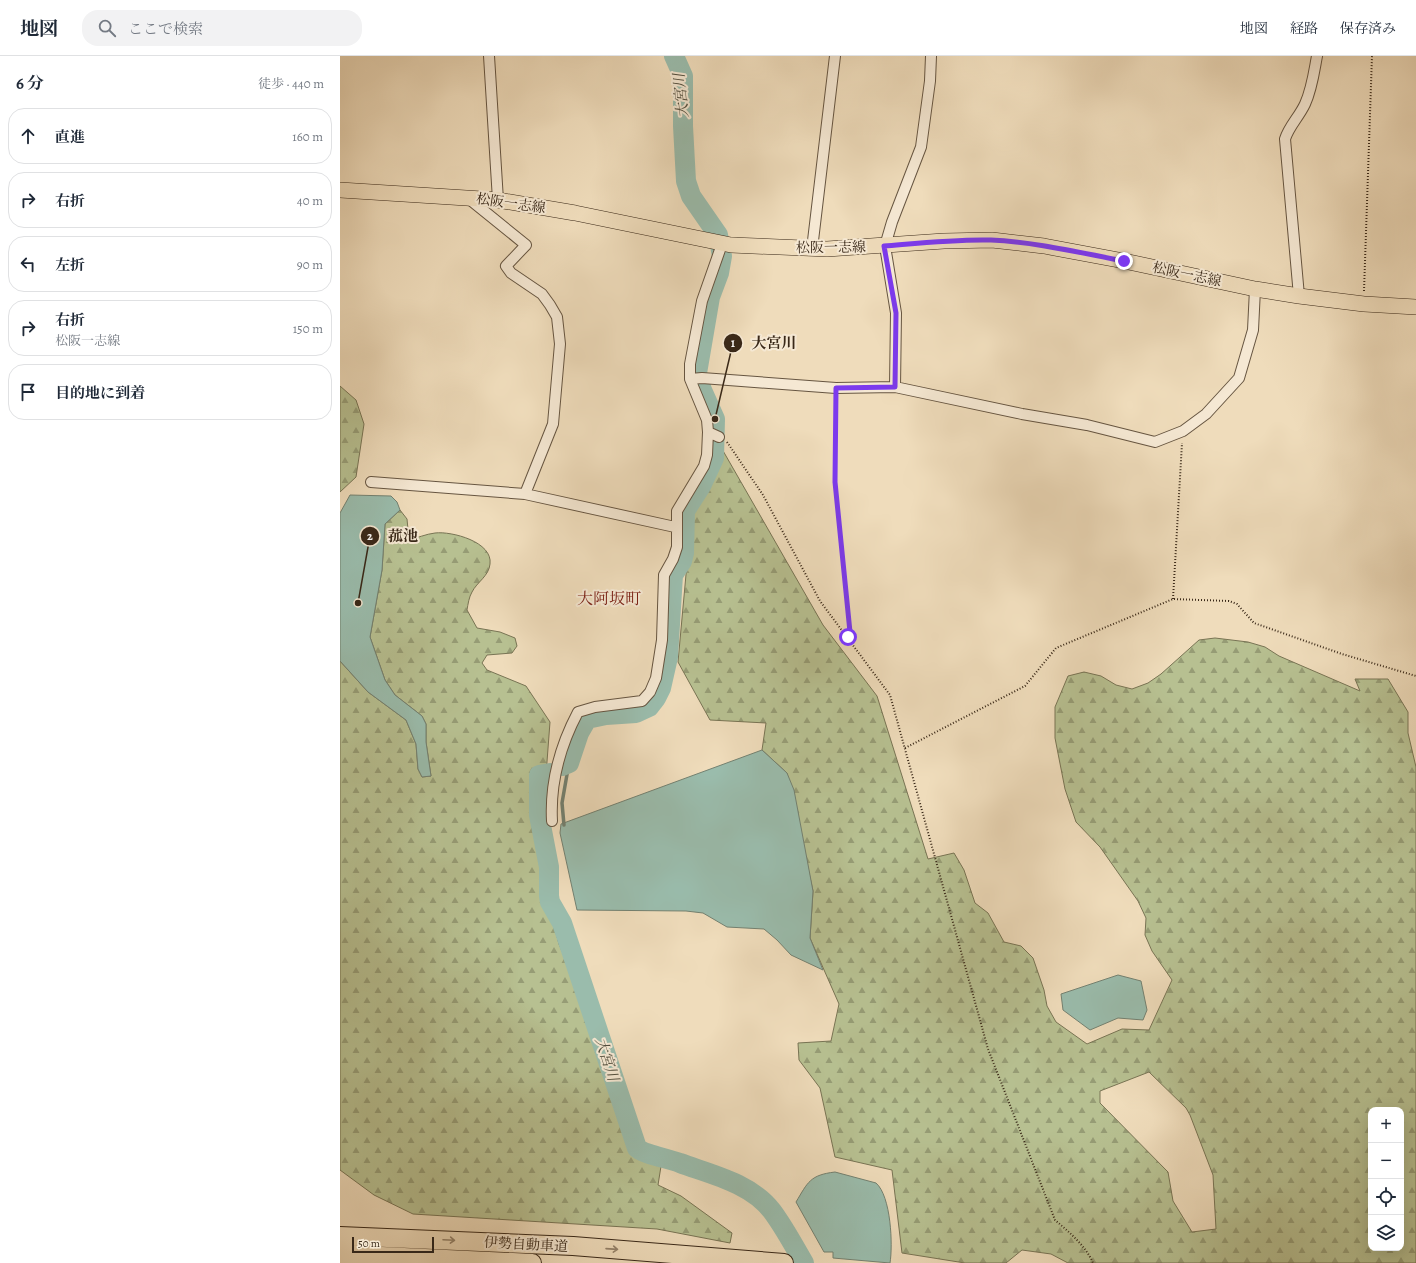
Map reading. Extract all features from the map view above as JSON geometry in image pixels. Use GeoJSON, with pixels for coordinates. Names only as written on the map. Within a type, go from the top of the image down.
{"type":"FeatureCollection","features":[{"type":"Feature","properties":{"kind":"highway","name":"伊勢自動車道"},"geometry":{"type":"LineString","coordinates":[[340,1236],[573,1246],[777,1262]]}},
{"type":"Feature","properties":{"kind":"highway","name":"伊勢自動車道"},"geometry":{"type":"LineString","coordinates":[[340,1254],[532,1263]]}},
{"type":"Feature","properties":{"kind":"main road","name":"松阪一志線"},"geometry":{"type":"LineString","coordinates":[[340,190],[498,200],[575,213],[719,246],[812,249],[884,246],[944,241],[992,240],[1044,246],[1124,261],[1255,289],[1299,296],[1364,304],[1416,307]]}},
{"type":"Feature","properties":{"kind":"street"},"geometry":{"type":"LineString","coordinates":[[489,56],[498,200]]}},
{"type":"Feature","properties":{"kind":"street"},"geometry":{"type":"LineString","coordinates":[[812,249],[835,56]]}},
{"type":"Feature","properties":{"kind":"street"},"geometry":{"type":"LineString","coordinates":[[895,387],[896,313],[884,246],[921,148],[930,81],[931,56]]}},
{"type":"Feature","properties":{"kind":"street"},"geometry":{"type":"LineString","coordinates":[[1299,296],[1285,140],[1288,132],[1305,105],[1310,91],[1317,56]]}},
{"type":"Feature","properties":{"kind":"street"},"geometry":{"type":"LineString","coordinates":[[468,198],[526,245],[506,266],[511,273],[542,294],[550,304],[556,318],[560,344],[554,424],[525,494]]}},
{"type":"Feature","properties":{"kind":"street"},"geometry":{"type":"LineString","coordinates":[[552,821],[551,808],[556,765],[568,730],[578,712],[595,707],[642,701],[650,692],[656,678],[662,640],[664,576],[675,553],[679,504],[704,466],[709,432],[707,420],[691,379],[690,364],[702,301],[712,276],[719,246]]}},
{"type":"Feature","properties":{"kind":"street"},"geometry":{"type":"LineString","coordinates":[[691,379],[702,378],[836,388],[895,387],[1087,426],[1155,442],[1183,431],[1206,414],[1238,378],[1253,330],[1255,289]]}},
{"type":"Feature","properties":{"kind":"street"},"geometry":{"type":"LineString","coordinates":[[709,432],[719,438]]}},
{"type":"Feature","properties":{"kind":"street"},"geometry":{"type":"LineString","coordinates":[[371,482],[525,494],[676,527]]}},
{"type":"Feature","properties":{"kind":"path"},"geometry":{"type":"LineString","coordinates":[[1364,304],[1372,56]]}},
{"type":"Feature","properties":{"kind":"path"},"geometry":{"type":"LineString","coordinates":[[836,388],[835,482],[851,642]]}},
{"type":"Feature","properties":{"kind":"path"},"geometry":{"type":"LineString","coordinates":[[1173,599],[1183,431]]}},
{"type":"Feature","properties":{"kind":"path"},"geometry":{"type":"LineString","coordinates":[[719,438],[727,442],[763,495],[820,601],[890,695],[988,1049],[1055,1220],[1072,1234],[1091,1258],[1093,1263]]}},
{"type":"Feature","properties":{"kind":"path"},"geometry":{"type":"LineString","coordinates":[[905,748],[1025,686],[1056,648],[1173,599],[1229,601],[1237,604],[1254,623],[1342,654],[1416,676]]}},
{"type":"Feature","properties":{"kind":"green space"},"geometry":{"type":"Polygon","coordinates":[[[340,386],[356,400],[364,424],[356,477],[340,492],[340,386]]]}},
{"type":"Feature","properties":{"kind":"green space"},"geometry":{"type":"Polygon","coordinates":[[[722,449],[823,625],[877,696],[928,859],[954,853],[964,870],[975,903],[988,913],[1004,942],[1021,946],[1033,958],[1044,990],[1047,1006],[1056,1022],[1087,1044],[1122,1029],[1149,1030],[1172,980],[1152,951],[1145,935],[1146,918],[1138,901],[1100,847],[1076,822],[1065,789],[1055,738],[1055,707],[1068,676],[1084,672],[1101,676],[1116,685],[1132,689],[1148,683],[1161,674],[1199,640],[1215,638],[1248,642],[1265,647],[1279,656],[1360,691],[1355,679],[1388,679],[1408,712],[1408,733],[1416,767],[1416,1263],[1068,1263],[1051,1254],[1022,1250],[1006,1263],[965,1263],[902,1253],[892,1170],[835,1157],[820,1088],[799,1060],[798,1043],[831,1041],[839,1004],[810,938],[813,891],[787,773],[762,750],[766,723],[710,720],[678,662],[692,509],[722,449]],[[1149,1072],[1100,1091],[1100,1103],[1168,1172],[1173,1201],[1192,1232],[1216,1229],[1213,1175],[1186,1108],[1149,1072]]]}},
{"type":"Feature","properties":{"kind":"green space"},"geometry":{"type":"Polygon","coordinates":[[[400,510],[407,519],[409,540],[435,533],[461,536],[478,544],[489,556],[489,568],[472,592],[469,598],[467,610],[477,628],[500,632],[515,638],[517,646],[512,653],[487,655],[482,663],[487,670],[526,686],[550,722],[543,815],[543,855],[547,900],[559,944],[616,1078],[641,1147],[662,1160],[658,1185],[681,1196],[732,1233],[730,1243],[657,1229],[413,1214],[374,1195],[340,1170],[340,661],[368,692],[406,720],[416,744],[418,769],[422,777],[431,776],[426,742],[426,724],[422,716],[395,695],[385,680],[370,637],[382,570],[385,524],[400,510]]]}},
{"type":"Feature","properties":{"kind":"shaded area"},"geometry":{"type":"Polygon","coordinates":[[[350,495],[391,496],[397,502],[400,510],[385,524],[382,570],[370,637],[385,680],[395,695],[422,716],[426,724],[426,742],[431,776],[422,777],[418,769],[416,744],[406,720],[368,692],[340,661],[340,513],[350,495]]]}},
{"type":"Feature","properties":{"kind":"shaded area"},"geometry":{"type":"Polygon","coordinates":[[[762,750],[787,773],[794,790],[813,891],[810,938],[823,970],[791,955],[764,929],[727,927],[703,913],[686,911],[577,910],[560,833],[561,824],[762,750]]]}},
{"type":"Feature","properties":{"kind":"shaded area"},"geometry":{"type":"Polygon","coordinates":[[[1118,975],[1141,981],[1147,1010],[1143,1020],[1118,1018],[1090,1030],[1063,1010],[1061,994],[1118,975]]]}},
{"type":"Feature","properties":{"kind":"shaded area"},"geometry":{"type":"Polygon","coordinates":[[[835,1172],[876,1183],[881,1189],[885,1198],[890,1221],[890,1263],[833,1258],[833,1252],[824,1252],[796,1202],[811,1181],[820,1175],[835,1172]]]}},
{"type":"Feature","properties":{"kind":"waterway","name":"大宮川"},"geometry":{"type":"LineString","coordinates":[[562,766],[569,763],[579,733],[587,719],[606,715],[636,713],[649,707],[661,688],[668,657],[673,575],[682,561],[684,553],[685,511],[701,486],[714,458],[715,419],[702,390],[697,373],[710,297],[719,273],[722,256],[718,235],[691,196],[686,181],[683,126],[683,76],[674,56]]}},
{"type":"Feature","properties":{"kind":"waterway"},"geometry":{"type":"LineString","coordinates":[[564,825],[562,803],[569,763]]}},
{"type":"Feature","properties":{"kind":"waterway","name":"大宮川"},"geometry":{"type":"LineString","coordinates":[[550,773],[539,775],[539,815],[549,867],[550,902],[562,923],[637,1148],[645,1153],[675,1161],[717,1176],[742,1186],[753,1193],[772,1211],[804,1263]]}},
{"type":"Feature","properties":{"kind":"place","name":"大宮川"},"geometry":{"type":"Point","coordinates":[715,419]}},
{"type":"Feature","properties":{"kind":"place","name":"菰池"},"geometry":{"type":"Point","coordinates":[358,603]}},
{"type":"Feature","properties":{"kind":"district","name":"大阿坂町"},"geometry":{"type":"Point","coordinates":[609,598]}},
{"type":"Feature","properties":{"kind":"route"},"geometry":{"type":"LineString","coordinates":[[848,637],[851,642],[835,482],[836,388],[895,387],[896,313],[884,246],[944,241],[992,240],[1044,246],[1124,261]]}}]}
